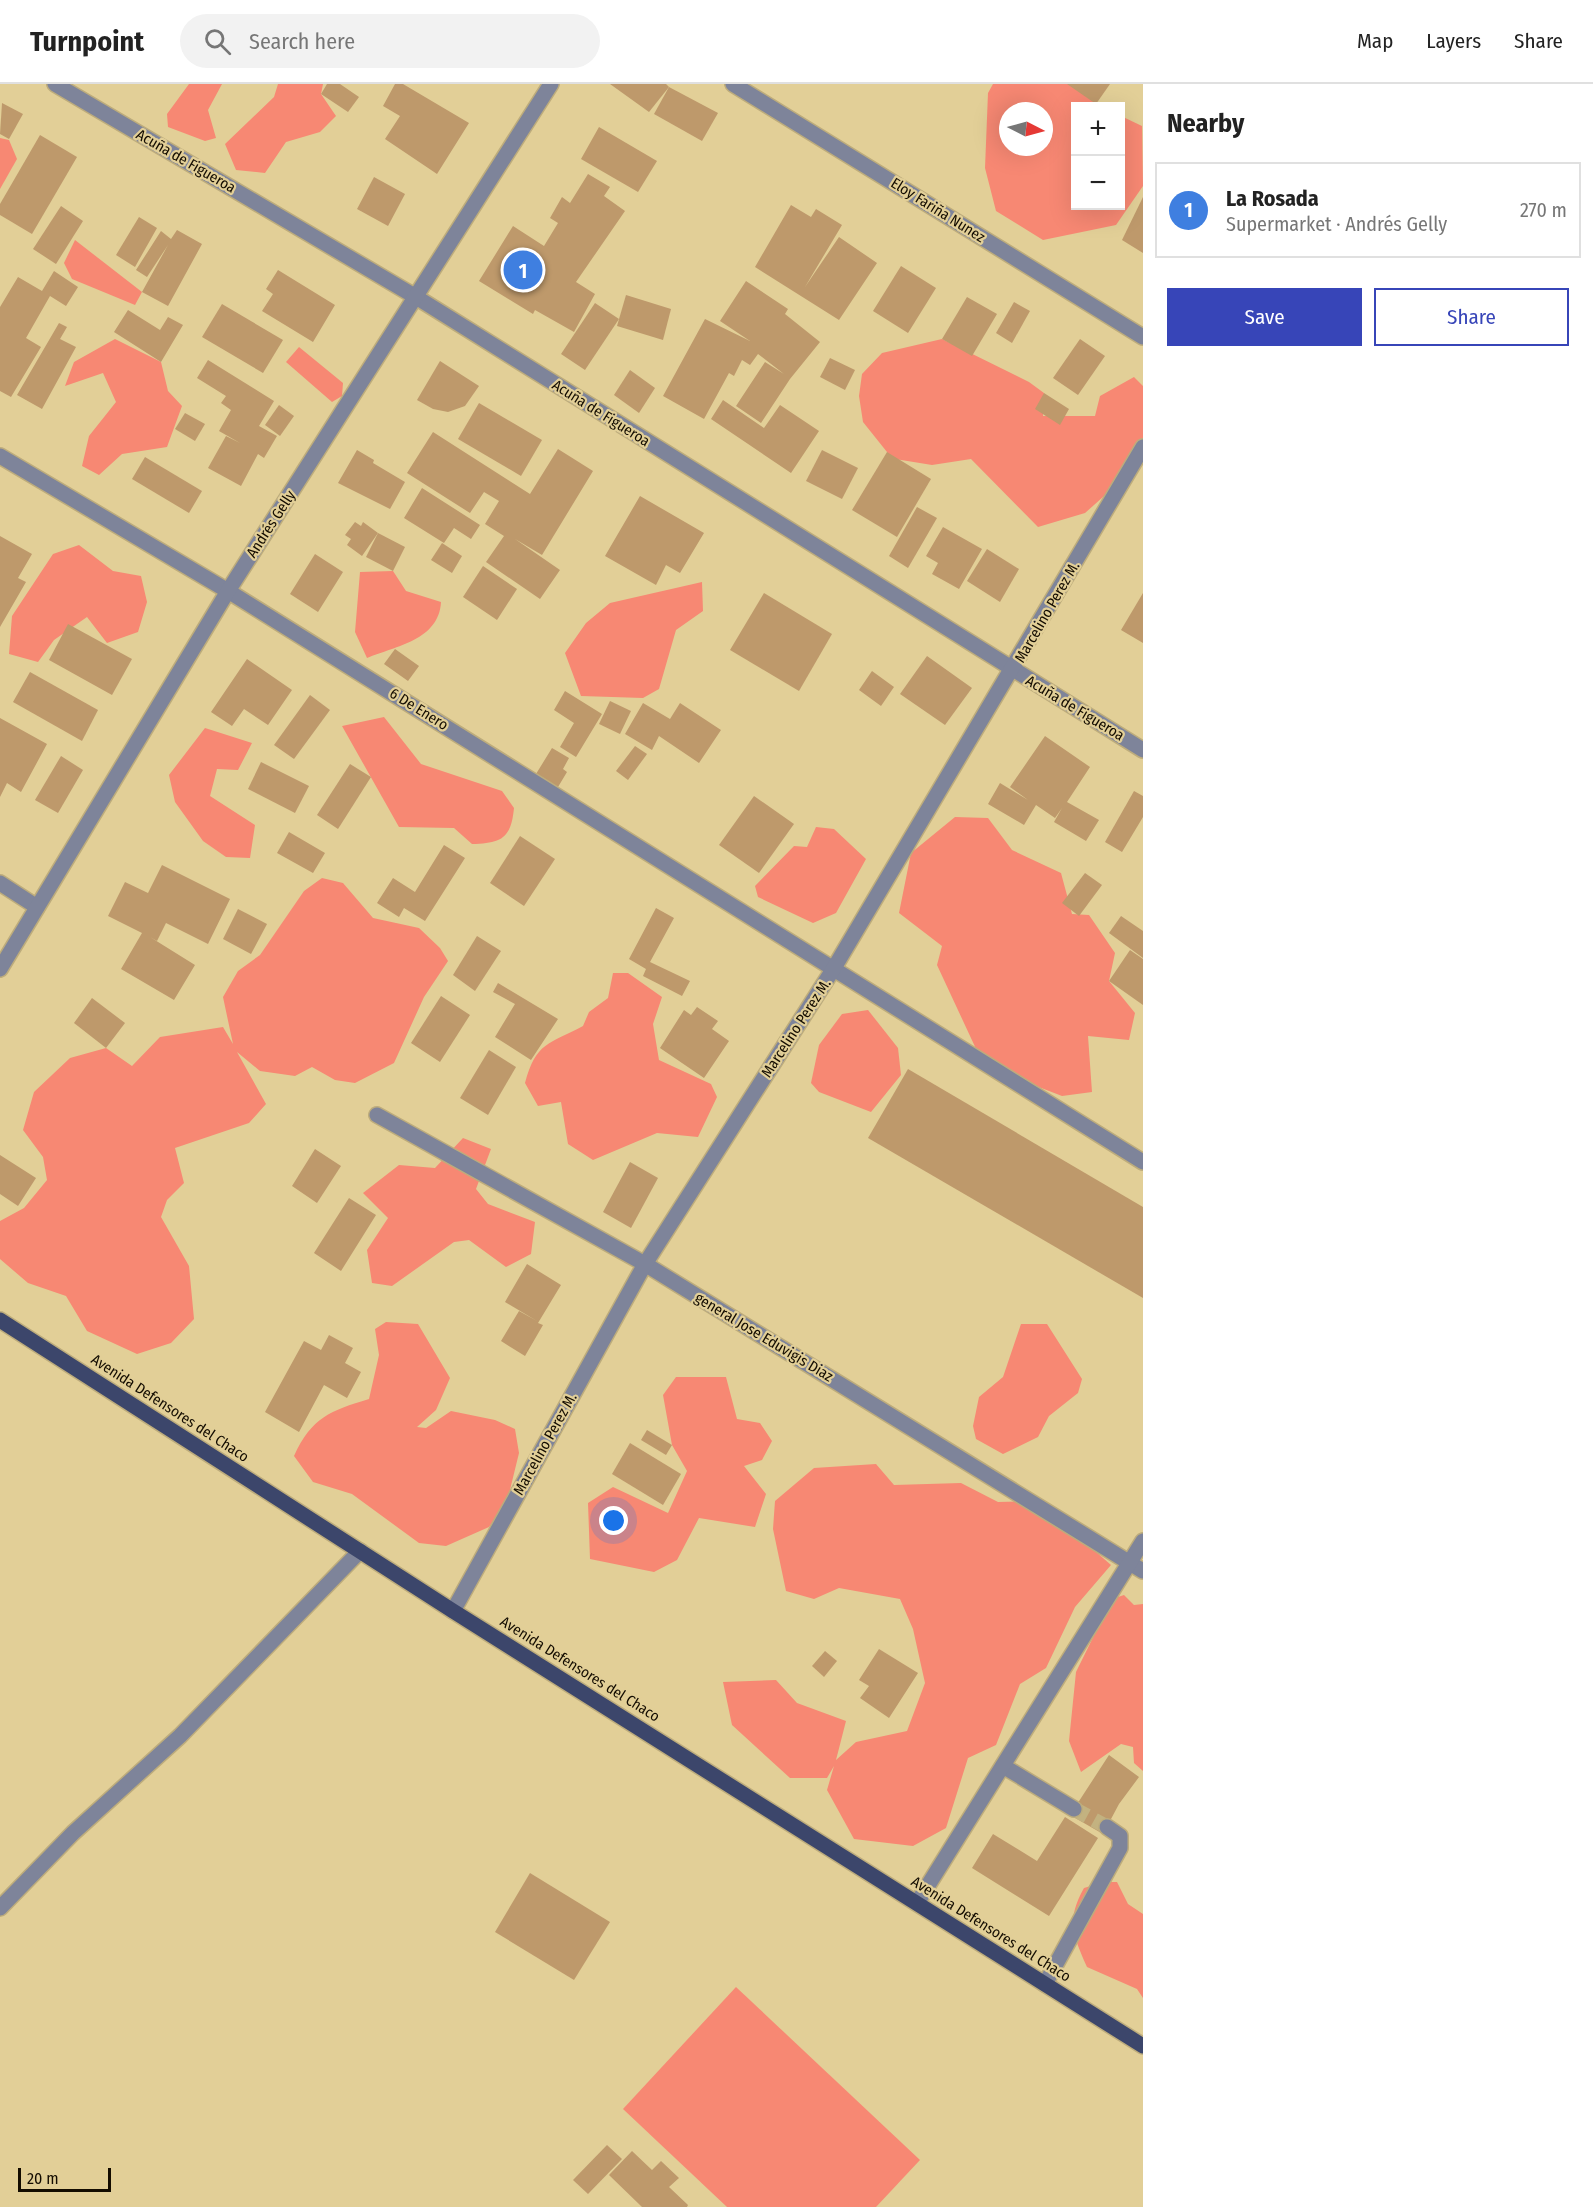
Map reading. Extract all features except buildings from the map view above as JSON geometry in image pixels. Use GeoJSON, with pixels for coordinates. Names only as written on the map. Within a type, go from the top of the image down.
{"type":"FeatureCollection","features":[{"type":"Feature","properties":{"kind":"main road","name":"Avenida Defensores del Chaco"},"geometry":{"type":"LineString","coordinates":[[0,1320],[453,1611],[1143,2046]]}},
{"type":"Feature","properties":{"kind":"street","name":"Acuña de Figueroa"},"geometry":{"type":"LineString","coordinates":[[55,84],[416,297],[1143,750]]}},
{"type":"Feature","properties":{"kind":"street","name":"Andrés Gelly"},"geometry":{"type":"LineString","coordinates":[[0,969],[228,591],[551,84]]}},
{"type":"Feature","properties":{"kind":"street","name":"Eloy Fariña Nunez"},"geometry":{"type":"LineString","coordinates":[[733,84],[1143,337]]}},
{"type":"Feature","properties":{"kind":"street","name":"Marcelino Perez M."},"geometry":{"type":"LineString","coordinates":[[453,1611],[645,1264],[834,968],[1143,447]]}},
{"type":"Feature","properties":{"kind":"street","name":"6 De Enero"},"geometry":{"type":"LineString","coordinates":[[0,456],[228,591],[1143,1162]]}},
{"type":"Feature","properties":{"kind":"street"},"geometry":{"type":"LineString","coordinates":[[0,883],[37,907]]}},
{"type":"Feature","properties":{"kind":"street","name":"general Jose Eduvigis Diaz"},"geometry":{"type":"LineString","coordinates":[[377,1115],[645,1264],[1137,1566]]}},
{"type":"Feature","properties":{"kind":"street"},"geometry":{"type":"LineString","coordinates":[[917,1903],[1003,1766],[1137,1566],[1143,1541]]}},
{"type":"Feature","properties":{"kind":"street"},"geometry":{"type":"LineString","coordinates":[[0,1908],[73,1833],[180,1737],[360,1551]]}},
{"type":"Feature","properties":{"kind":"street"},"geometry":{"type":"LineString","coordinates":[[1003,1766],[1074,1809]]}},
{"type":"Feature","properties":{"kind":"street"},"geometry":{"type":"LineString","coordinates":[[1045,1984],[1120,1848],[1120,1836],[1107,1827]]}},
{"type":"Feature","properties":{"kind":"shaded area"},"geometry":{"type":"Polygon","coordinates":[[[189,84],[222,84],[208,110],[216,138],[205,141],[168,127],[167,114],[189,84]]]}},
{"type":"Feature","properties":{"kind":"shaded area"},"geometry":{"type":"Polygon","coordinates":[[[278,84],[323,84],[321,94],[336,116],[320,132],[286,142],[265,173],[236,170],[225,144],[274,97],[278,84]]]}},
{"type":"Feature","properties":{"kind":"shaded area"},"geometry":{"type":"Polygon","coordinates":[[[993,84],[1070,84],[1095,102],[1071,102],[1071,210],[1125,210],[1125,118],[1142,126],[1143,186],[1116,225],[1043,240],[996,211],[985,168],[988,93],[993,84]]]}},
{"type":"Feature","properties":{"kind":"shaded area"},"geometry":{"type":"Polygon","coordinates":[[[0,138],[9,140],[17,159],[0,189],[0,138]]]}},
{"type":"Feature","properties":{"kind":"shaded area"},"geometry":{"type":"Polygon","coordinates":[[[75,240],[142,292],[135,305],[72,279],[64,263],[75,240]]]}},
{"type":"Feature","properties":{"kind":"shaded area"},"geometry":{"type":"Polygon","coordinates":[[[115,339],[161,362],[168,391],[182,406],[167,447],[122,454],[99,475],[82,466],[89,436],[116,402],[103,373],[65,386],[74,362],[115,339]]]}},
{"type":"Feature","properties":{"kind":"shaded area"},"geometry":{"type":"Polygon","coordinates":[[[942,339],[1029,382],[1044,393],[1043,416],[1095,416],[1100,396],[1134,377],[1143,386],[1143,439],[1130,473],[1085,513],[1038,527],[971,459],[932,465],[889,458],[887,452],[863,422],[859,396],[862,374],[882,353],[942,339]]]}},
{"type":"Feature","properties":{"kind":"shaded area"},"geometry":{"type":"Polygon","coordinates":[[[299,347],[343,383],[342,396],[332,402],[286,362],[299,347]]]}},
{"type":"Feature","properties":{"kind":"shaded area"},"geometry":{"type":"Polygon","coordinates":[[[79,545],[113,571],[141,576],[147,602],[138,632],[107,643],[87,617],[54,640],[38,662],[9,654],[12,616],[53,554],[79,545]]]}},
{"type":"Feature","properties":{"kind":"shaded area"},"geometry":{"type":"Polygon","coordinates":[[[393,571],[406,591],[441,602],[438,615],[433,625],[414,640],[367,658],[355,632],[360,572],[393,571]]]}},
{"type":"Feature","properties":{"kind":"shaded area"},"geometry":{"type":"Polygon","coordinates":[[[702,582],[703,611],[676,630],[659,689],[643,698],[581,696],[565,653],[586,623],[610,603],[702,582]]]}},
{"type":"Feature","properties":{"kind":"shaded area"},"geometry":{"type":"Polygon","coordinates":[[[384,717],[421,764],[502,791],[514,808],[507,833],[497,840],[472,844],[454,828],[399,827],[342,726],[384,717]]]}},
{"type":"Feature","properties":{"kind":"shaded area"},"geometry":{"type":"Polygon","coordinates":[[[205,728],[252,743],[238,770],[217,769],[210,796],[255,825],[250,858],[226,857],[203,841],[175,802],[169,775],[205,728]]]}},
{"type":"Feature","properties":{"kind":"shaded area"},"geometry":{"type":"Polygon","coordinates":[[[955,817],[988,818],[1012,850],[1061,873],[1072,914],[1089,915],[1115,953],[1109,981],[1135,1013],[1129,1040],[1088,1036],[1092,1092],[1062,1096],[984,1066],[937,965],[942,946],[899,913],[911,853],[955,817]]]}},
{"type":"Feature","properties":{"kind":"shaded area"},"geometry":{"type":"Polygon","coordinates":[[[816,827],[834,829],[866,859],[836,913],[813,923],[758,897],[755,886],[794,846],[807,847],[816,827]]]}},
{"type":"Feature","properties":{"kind":"shaded area"},"geometry":{"type":"Polygon","coordinates":[[[322,878],[343,883],[373,918],[419,928],[440,948],[448,961],[424,997],[394,1063],[355,1083],[335,1080],[312,1067],[295,1076],[260,1071],[237,1052],[266,1104],[249,1123],[175,1148],[184,1183],[167,1200],[161,1217],[189,1266],[194,1319],[171,1343],[137,1354],[87,1331],[66,1296],[28,1283],[0,1259],[0,1221],[24,1208],[47,1180],[43,1157],[23,1130],[34,1092],[70,1058],[106,1048],[132,1066],[160,1037],[223,1027],[233,1044],[223,997],[238,971],[260,955],[304,891],[322,878]]]}},
{"type":"Feature","properties":{"kind":"shaded area"},"geometry":{"type":"Polygon","coordinates":[[[613,973],[628,973],[662,997],[653,1024],[659,1060],[711,1084],[717,1097],[698,1137],[657,1133],[593,1160],[568,1144],[561,1102],[538,1106],[525,1083],[539,1052],[553,1041],[583,1026],[589,1012],[608,998],[613,973]]]}},
{"type":"Feature","properties":{"kind":"shaded area"},"geometry":{"type":"Polygon","coordinates":[[[868,1010],[898,1048],[901,1075],[871,1112],[819,1092],[811,1083],[819,1045],[842,1014],[868,1010]]]}},
{"type":"Feature","properties":{"kind":"shaded area"},"geometry":{"type":"Polygon","coordinates":[[[463,1138],[491,1149],[476,1189],[488,1204],[535,1222],[531,1254],[506,1267],[469,1240],[454,1242],[392,1286],[372,1283],[367,1250],[388,1218],[363,1193],[399,1165],[435,1168],[463,1138]]]}},
{"type":"Feature","properties":{"kind":"shaded area"},"geometry":{"type":"Polygon","coordinates":[[[386,1322],[418,1324],[450,1378],[436,1410],[417,1427],[426,1428],[451,1411],[495,1420],[515,1429],[519,1453],[507,1502],[489,1527],[446,1546],[419,1543],[352,1494],[313,1482],[294,1456],[308,1432],[324,1417],[343,1407],[369,1399],[379,1355],[375,1329],[386,1322]]]}},
{"type":"Feature","properties":{"kind":"shaded area"},"geometry":{"type":"Polygon","coordinates":[[[1021,1324],[1047,1324],[1082,1379],[1078,1393],[1049,1416],[1038,1437],[1003,1454],[976,1439],[973,1426],[979,1397],[1003,1377],[1021,1324]]]}},
{"type":"Feature","properties":{"kind":"shaded area"},"geometry":{"type":"Polygon","coordinates":[[[676,1377],[726,1377],[737,1419],[760,1423],[772,1441],[762,1460],[744,1466],[766,1494],[755,1527],[699,1518],[677,1560],[654,1572],[590,1559],[588,1503],[613,1487],[668,1513],[687,1471],[672,1445],[663,1395],[676,1377]]]}},
{"type":"Feature","properties":{"kind":"shaded area"},"geometry":{"type":"Polygon","coordinates":[[[876,1464],[894,1485],[961,1483],[998,1502],[1038,1501],[1111,1565],[1075,1607],[1046,1668],[1020,1684],[996,1745],[968,1758],[946,1828],[913,1846],[854,1839],[827,1790],[834,1766],[827,1778],[790,1778],[732,1725],[723,1682],[776,1680],[797,1703],[846,1721],[836,1760],[856,1742],[907,1731],[925,1683],[913,1629],[900,1599],[839,1588],[814,1599],[786,1591],[773,1529],[775,1501],[814,1468],[876,1464]]]}},
{"type":"Feature","properties":{"kind":"shaded area"},"geometry":{"type":"Polygon","coordinates":[[[1124,1595],[1134,1605],[1143,1604],[1143,1771],[1134,1763],[1133,1747],[1121,1744],[1081,1772],[1069,1741],[1076,1672],[1112,1599],[1124,1595]]]}},
{"type":"Feature","properties":{"kind":"shaded area"},"geometry":{"type":"Polygon","coordinates":[[[1104,1882],[1117,1882],[1128,1904],[1143,1914],[1143,1998],[1137,1989],[1087,1967],[1078,1946],[1073,1919],[1078,1899],[1084,1888],[1104,1882]]]}},
{"type":"Feature","properties":{"kind":"shaded area"},"geometry":{"type":"Polygon","coordinates":[[[736,1987],[920,2160],[876,2207],[727,2207],[623,2109],[736,1987]]]}},
{"type":"Feature","properties":{"kind":"tunnel"},"geometry":{"type":"LineString","coordinates":[[1074,1809],[1107,1827]]}},
{"type":"Feature","properties":{"kind":"place","name":"La Rosada"},"geometry":{"type":"Point","coordinates":[523,270]}}]}
